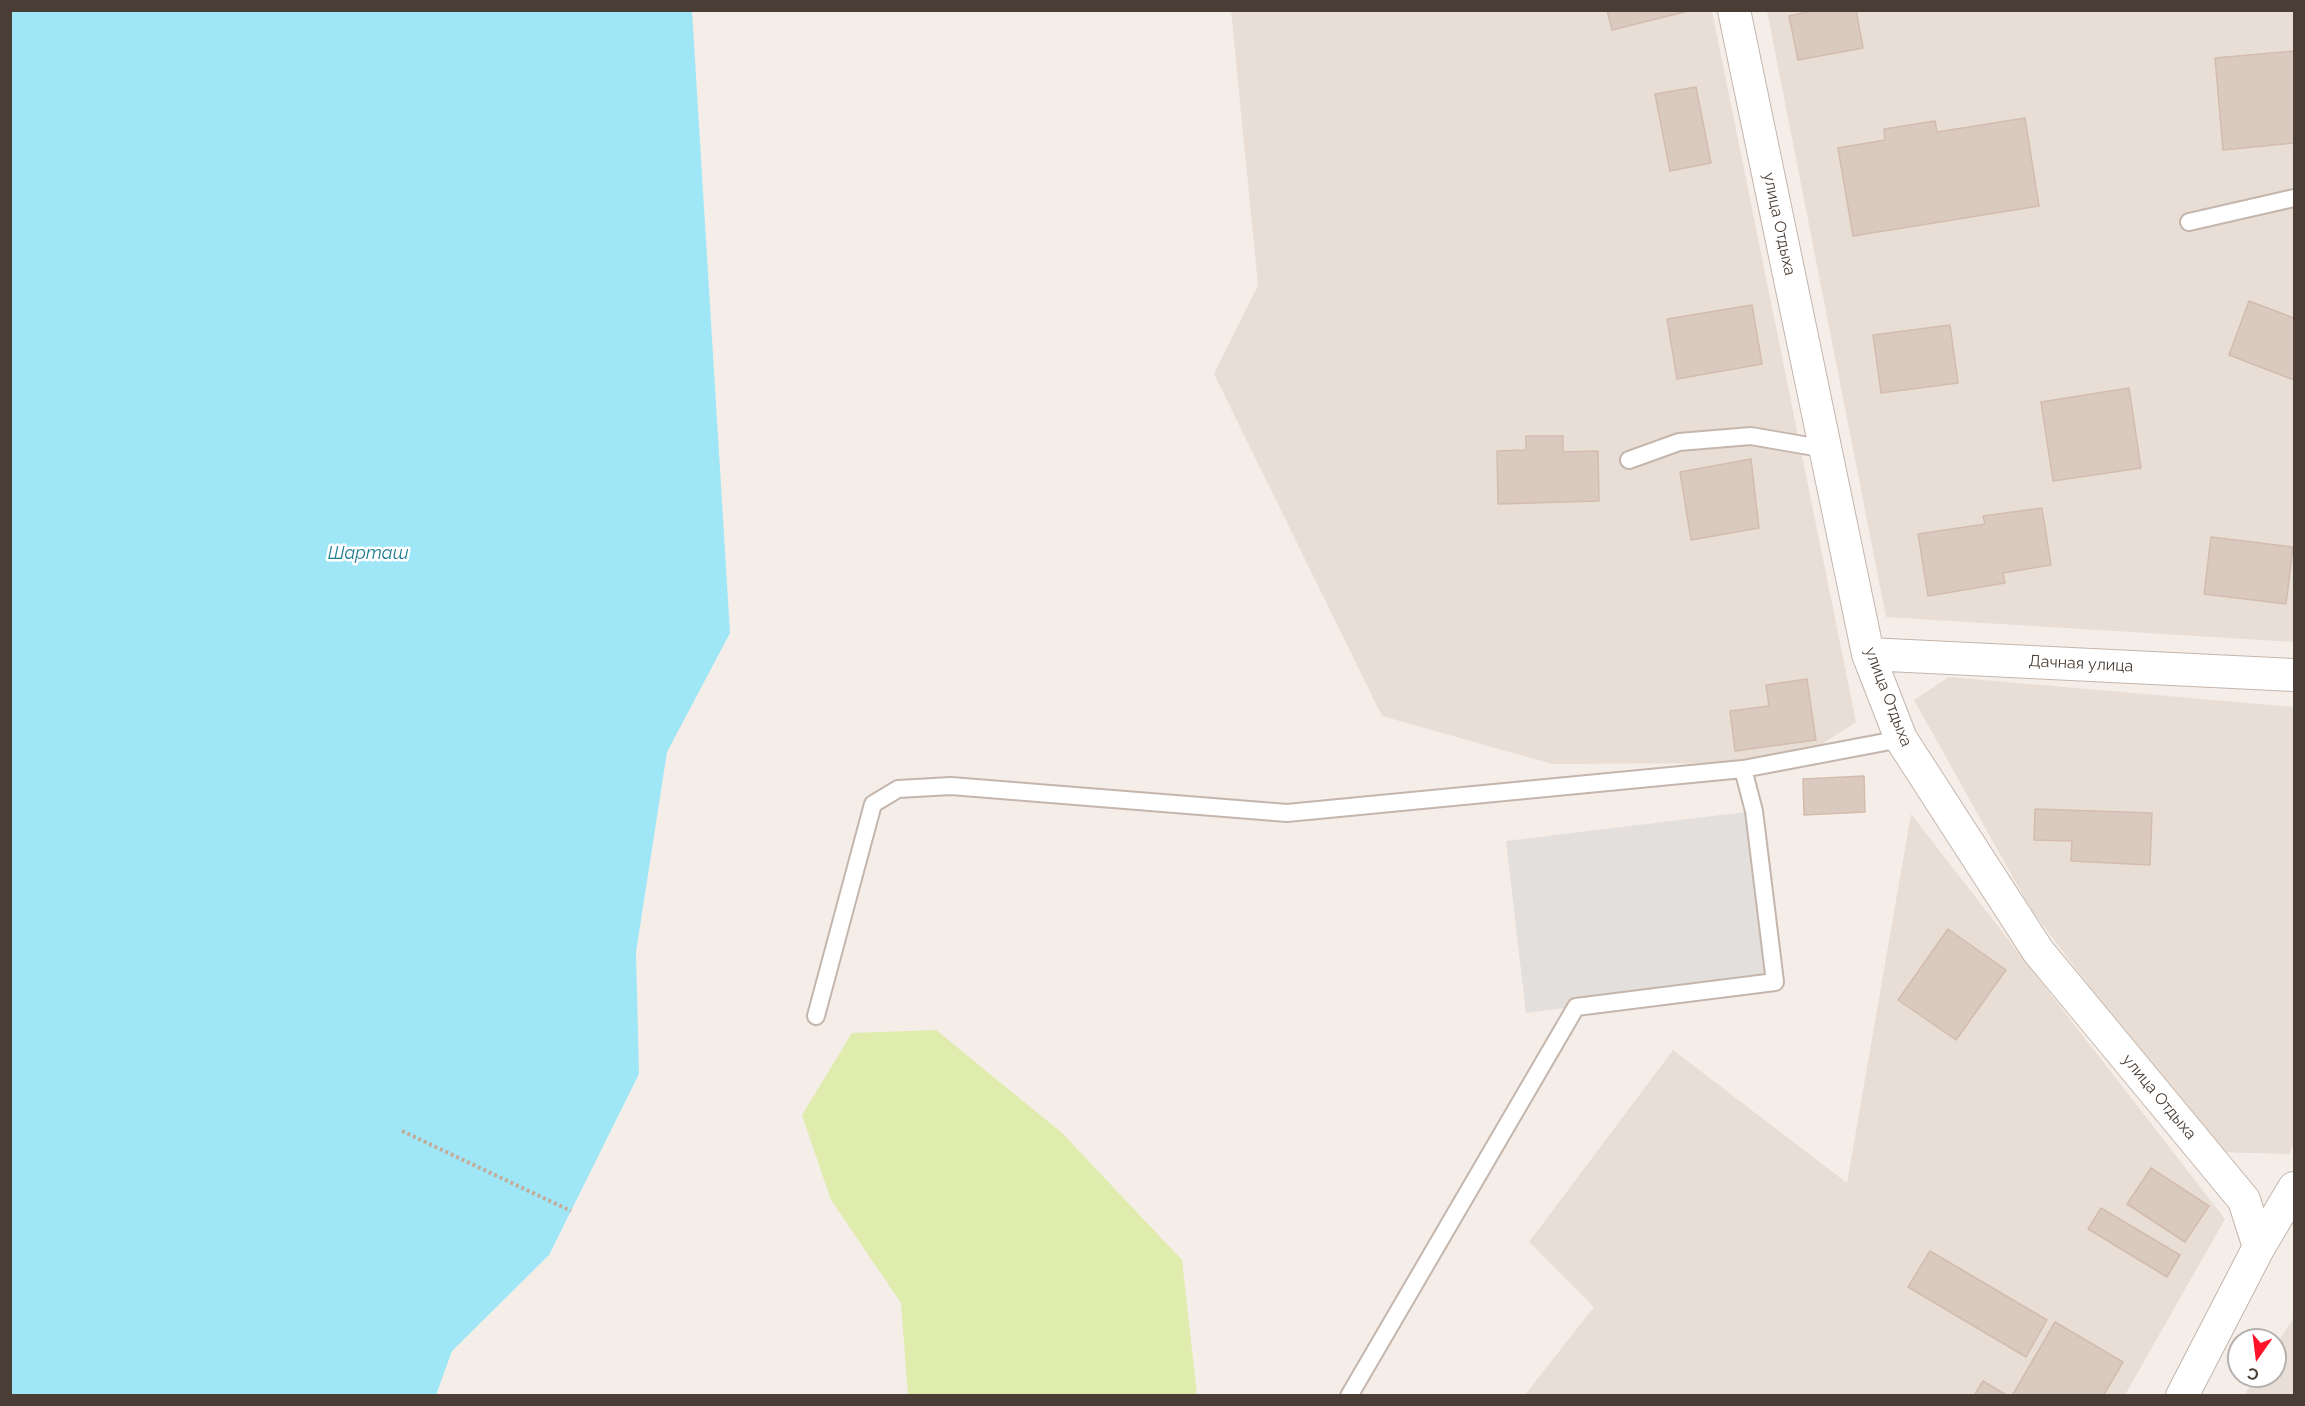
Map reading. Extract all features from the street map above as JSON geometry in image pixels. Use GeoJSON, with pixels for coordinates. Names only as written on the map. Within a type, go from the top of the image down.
{"type":"FeatureCollection","features":[{"type":"Feature","properties":{"kind":"street","name":"улица Отдыха"},"geometry":{"type":"LineString","coordinates":[[1734,10],[1868,654],[1901,739],[2038,951],[2244,1200],[2259,1246]]}},
{"type":"Feature","properties":{"kind":"street","name":"Дачная улица"},"geometry":{"type":"LineString","coordinates":[[1868,654],[2295,675]]}},
{"type":"Feature","properties":{"kind":"street"},"geometry":{"type":"LineString","coordinates":[[2182,1395],[2259,1246],[2295,1188]]}},
{"type":"Feature","properties":{"kind":"lane"},"geometry":{"type":"LineString","coordinates":[[2189,222],[2295,198]]}},
{"type":"Feature","properties":{"kind":"lane"},"geometry":{"type":"LineString","coordinates":[[1629,460],[1679,442],[1751,436],[1826,449]]}},
{"type":"Feature","properties":{"kind":"lane"},"geometry":{"type":"LineString","coordinates":[[816,1016],[873,804],[898,789],[951,786],[1287,813],[1743,769],[1901,739]]}},
{"type":"Feature","properties":{"kind":"lane"},"geometry":{"type":"LineString","coordinates":[[1349,1395],[1576,1007],[1775,982],[1754,811],[1743,769]]}},
{"type":"Feature","properties":{"kind":"path"},"geometry":{"type":"LineString","coordinates":[[402,1131],[571,1211]]}},
{"type":"Feature","properties":{"kind":"shaded area"},"geometry":{"type":"Polygon","coordinates":[[[1231,11],[1712,11],[1856,722],[1816,748],[1733,763],[1552,764],[1382,716],[1214,374],[1258,285],[1231,11]]]}},
{"type":"Feature","properties":{"kind":"shaded area"},"geometry":{"type":"Polygon","coordinates":[[[1767,11],[2294,11],[2294,642],[1886,617],[1767,11]]]}},
{"type":"Feature","properties":{"kind":"shaded area"},"geometry":{"type":"Polygon","coordinates":[[[1949,677],[2294,707],[2294,1144],[2289,1154],[2214,1152],[2030,908],[1914,700],[1949,677]]]}},
{"type":"Feature","properties":{"kind":"shaded area"},"geometry":{"type":"Polygon","coordinates":[[[1754,811],[1775,982],[1526,1013],[1506,841],[1754,811]]]}},
{"type":"Feature","properties":{"kind":"shaded area"},"geometry":{"type":"Polygon","coordinates":[[[1911,814],[2225,1219],[2125,1395],[1524,1396],[1594,1307],[1529,1242],[1673,1050],[1847,1183],[1911,814]]]}},
{"type":"Feature","properties":{"kind":"shaded area"},"geometry":{"type":"Polygon","coordinates":[[[2294,1317],[2294,1395],[2244,1395],[2249,1388],[2287,1388],[2287,1328],[2294,1317]]]}},
{"type":"Feature","properties":{"kind":"green space"},"geometry":{"type":"Polygon","coordinates":[[[936,1030],[1062,1133],[1182,1260],[1197,1395],[908,1395],[901,1303],[831,1200],[802,1115],[852,1033],[936,1030]]]}},
{"type":"Feature","properties":{"kind":"water","name":"Шарташ"},"geometry":{"type":"Polygon","coordinates":[[[10,11],[692,11],[730,633],[667,752],[636,952],[639,1074],[549,1255],[452,1351],[436,1395],[11,1395],[10,11]]]}},
{"type":"Feature","properties":{"kind":"building"},"geometry":{"type":"Polygon","coordinates":[[[1607,10],[1692,10],[1612,30],[1607,10]]]}},
{"type":"Feature","properties":{"kind":"building"},"geometry":{"type":"Polygon","coordinates":[[[1816,10],[1856,10],[1863,48],[1798,60],[1789,16],[1816,10]]]}},
{"type":"Feature","properties":{"kind":"building"},"geometry":{"type":"Polygon","coordinates":[[[2294,51],[2294,143],[2223,150],[2215,58],[2294,51]]]}},
{"type":"Feature","properties":{"kind":"building"},"geometry":{"type":"Polygon","coordinates":[[[1696,87],[1711,163],[1670,171],[1655,94],[1696,87]]]}},
{"type":"Feature","properties":{"kind":"building"},"geometry":{"type":"Polygon","coordinates":[[[2025,118],[2039,206],[1853,236],[1838,148],[1885,140],[1884,129],[1935,121],[1937,132],[2025,118]]]}},
{"type":"Feature","properties":{"kind":"building"},"geometry":{"type":"Polygon","coordinates":[[[2249,301],[2294,318],[2294,380],[2229,355],[2249,301]]]}},
{"type":"Feature","properties":{"kind":"building"},"geometry":{"type":"Polygon","coordinates":[[[1752,305],[1762,364],[1677,379],[1667,319],[1752,305]]]}},
{"type":"Feature","properties":{"kind":"building"},"geometry":{"type":"Polygon","coordinates":[[[1950,325],[1958,383],[1881,393],[1873,335],[1950,325]]]}},
{"type":"Feature","properties":{"kind":"building"},"geometry":{"type":"Polygon","coordinates":[[[2129,388],[2141,468],[2053,481],[2041,402],[2129,388]]]}},
{"type":"Feature","properties":{"kind":"building"},"geometry":{"type":"Polygon","coordinates":[[[1526,436],[1563,436],[1563,452],[1598,451],[1599,501],[1498,504],[1497,451],[1526,450],[1526,436]]]}},
{"type":"Feature","properties":{"kind":"building"},"geometry":{"type":"Polygon","coordinates":[[[1751,459],[1759,528],[1691,540],[1680,472],[1751,459]]]}},
{"type":"Feature","properties":{"kind":"building"},"geometry":{"type":"Polygon","coordinates":[[[2042,508],[2051,565],[2003,573],[2005,583],[1928,596],[1918,534],[1985,524],[1983,516],[2042,508]]]}},
{"type":"Feature","properties":{"kind":"building"},"geometry":{"type":"Polygon","coordinates":[[[2211,537],[2293,547],[2286,604],[2204,594],[2211,537]]]}},
{"type":"Feature","properties":{"kind":"building"},"geometry":{"type":"Polygon","coordinates":[[[1807,679],[1816,740],[1735,751],[1730,711],[1769,706],[1766,685],[1807,679]]]}},
{"type":"Feature","properties":{"kind":"building"},"geometry":{"type":"Polygon","coordinates":[[[1864,776],[1865,812],[1804,815],[1803,779],[1864,776]]]}},
{"type":"Feature","properties":{"kind":"building"},"geometry":{"type":"Polygon","coordinates":[[[2035,809],[2152,813],[2150,865],[2071,861],[2072,841],[2034,840],[2035,809]]]}},
{"type":"Feature","properties":{"kind":"building"},"geometry":{"type":"Polygon","coordinates":[[[1948,929],[2006,970],[1956,1040],[1898,1000],[1948,929]]]}},
{"type":"Feature","properties":{"kind":"building"},"geometry":{"type":"Polygon","coordinates":[[[2151,1168],[2209,1206],[2185,1242],[2127,1204],[2151,1168]]]}},
{"type":"Feature","properties":{"kind":"building"},"geometry":{"type":"Polygon","coordinates":[[[2101,1208],[2180,1255],[2167,1277],[2088,1229],[2101,1208]]]}},
{"type":"Feature","properties":{"kind":"building"},"geometry":{"type":"Polygon","coordinates":[[[1930,1251],[2047,1320],[2026,1357],[1908,1287],[1930,1251]]]}},
{"type":"Feature","properties":{"kind":"building"},"geometry":{"type":"Polygon","coordinates":[[[2055,1322],[2123,1362],[2103,1396],[2012,1396],[2055,1322]]]}},
{"type":"Feature","properties":{"kind":"building"},"geometry":{"type":"Polygon","coordinates":[[[1983,1381],[2008,1396],[1974,1396],[1983,1381]]]}}]}
